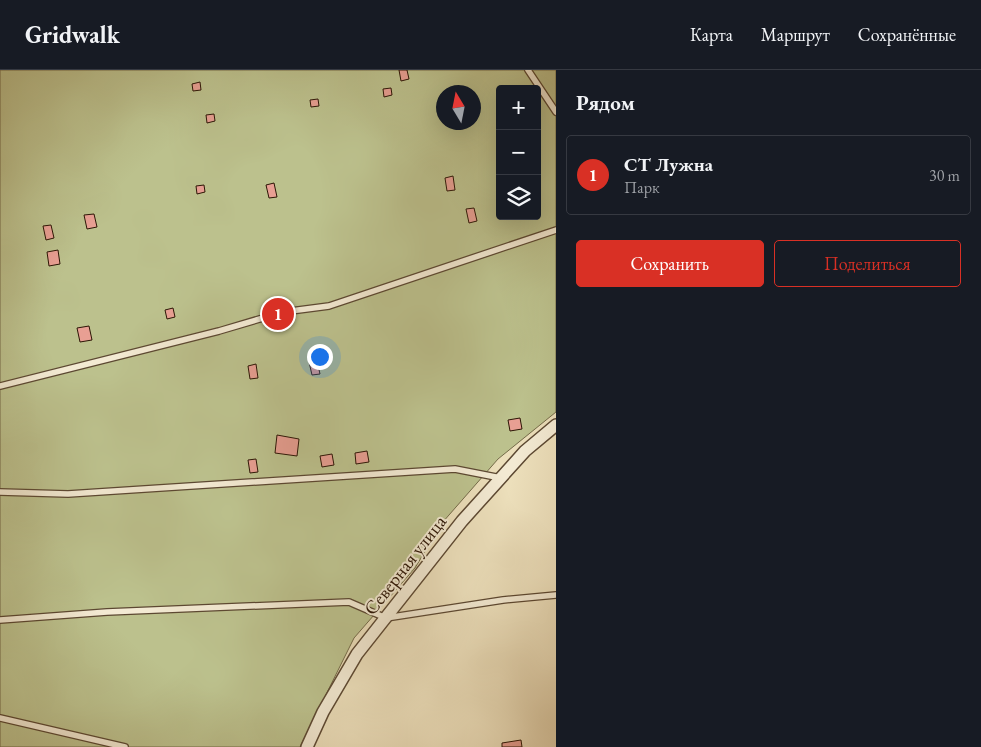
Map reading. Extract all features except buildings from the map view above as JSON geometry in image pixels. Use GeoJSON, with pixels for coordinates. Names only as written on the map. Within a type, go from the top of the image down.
{"type":"FeatureCollection","features":[{"type":"Feature","properties":{"kind":"street","name":"Северная улица"},"geometry":{"type":"LineString","coordinates":[[307,747],[323,712],[357,654],[462,521],[525,452],[556,425]]}},
{"type":"Feature","properties":{"kind":"lane"},"geometry":{"type":"LineString","coordinates":[[528,70],[556,112]]}},
{"type":"Feature","properties":{"kind":"lane"},"geometry":{"type":"LineString","coordinates":[[0,386],[219,332],[283,312],[329,306],[556,230]]}},
{"type":"Feature","properties":{"kind":"lane"},"geometry":{"type":"LineString","coordinates":[[0,492],[68,494],[455,469],[501,478]]}},
{"type":"Feature","properties":{"kind":"lane"},"geometry":{"type":"LineString","coordinates":[[0,620],[116,612],[349,602],[386,618],[556,594]]}},
{"type":"Feature","properties":{"kind":"lane"},"geometry":{"type":"LineString","coordinates":[[0,718],[124,747]]}},
{"type":"Feature","properties":{"kind":"green space"},"geometry":{"type":"Polygon","coordinates":[[[0,70],[556,70],[556,412],[498,459],[442,523],[415,568],[354,638],[300,747],[0,747],[0,70]]]}},
{"type":"Feature","properties":{"kind":"place","name":"СТ Лужна"},"geometry":{"type":"Point","coordinates":[278,314]}}]}
